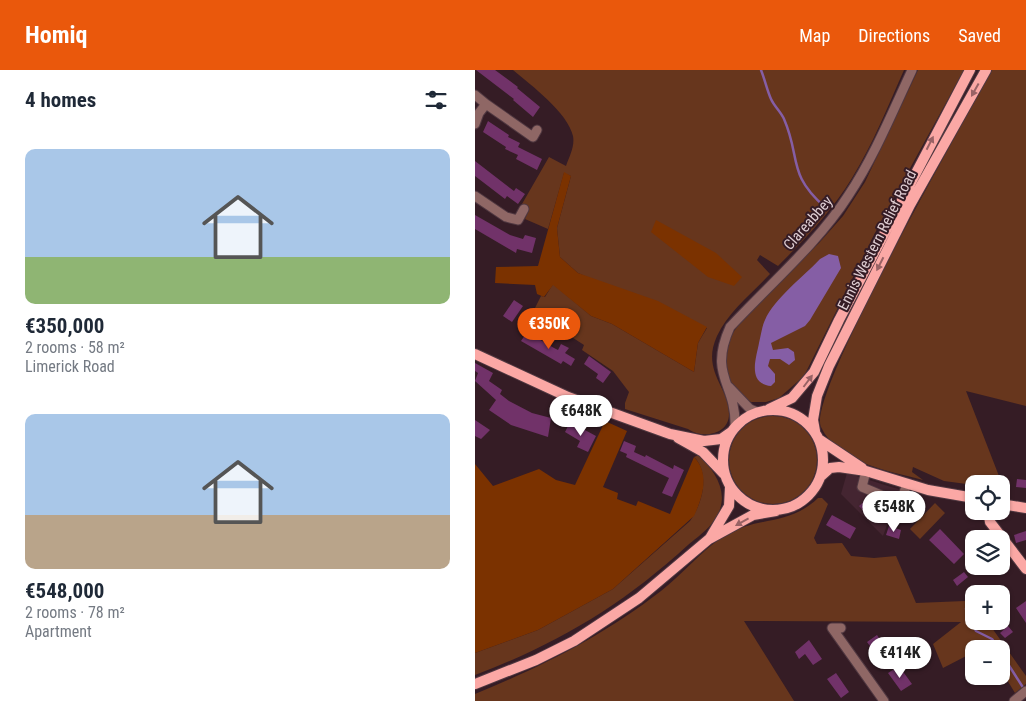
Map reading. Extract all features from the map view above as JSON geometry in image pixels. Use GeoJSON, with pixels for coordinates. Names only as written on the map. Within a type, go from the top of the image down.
{"type":"FeatureCollection","features":[{"type":"Feature","properties":{"kind":"main road","name":"Ennis Western Relief Road"},"geometry":{"type":"LineString","coordinates":[[769,409],[792,398],[814,372],[843,312],[970,70]]}},
{"type":"Feature","properties":{"kind":"main road","name":"Ennis Western Relief Road"},"geometry":{"type":"LineString","coordinates":[[817,435],[813,420],[817,396],[829,366],[911,205],[986,70]]}},
{"type":"Feature","properties":{"kind":"main road"},"geometry":{"type":"LineString","coordinates":[[475,354],[568,397],[671,434],[704,441],[721,439],[757,412],[769,409],[794,414],[817,435],[866,471]]}},
{"type":"Feature","properties":{"kind":"main road"},"geometry":{"type":"LineString","coordinates":[[724,474],[725,447],[733,429]]}},
{"type":"Feature","properties":{"kind":"main road"},"geometry":{"type":"LineString","coordinates":[[671,434],[703,452],[724,474],[730,487],[744,502],[754,508],[776,511]]}},
{"type":"Feature","properties":{"kind":"main road"},"geometry":{"type":"LineString","coordinates":[[817,435],[823,456],[820,477]]}},
{"type":"Feature","properties":{"kind":"main road"},"geometry":{"type":"LineString","coordinates":[[475,684],[536,660],[607,621],[667,576],[709,539],[753,515],[787,509],[805,499],[820,477],[830,468],[839,467],[866,471],[907,484],[965,496]]}},
{"type":"Feature","properties":{"kind":"main road"},"geometry":{"type":"LineString","coordinates":[[709,539],[729,506],[730,487]]}},
{"type":"Feature","properties":{"kind":"main road"},"geometry":{"type":"LineString","coordinates":[[1010,505],[1026,508]]}},
{"type":"Feature","properties":{"kind":"main road"},"geometry":{"type":"LineString","coordinates":[[990,520],[1026,569]]}},
{"type":"Feature","properties":{"kind":"street","name":"Clareabbey"},"geometry":{"type":"LineString","coordinates":[[733,429],[735,415],[725,383],[721,355],[730,327],[815,237],[847,198],[871,156],[912,70]]}},
{"type":"Feature","properties":{"kind":"street"},"geometry":{"type":"LineString","coordinates":[[475,95],[533,137],[537,130]]}},
{"type":"Feature","properties":{"kind":"street"},"geometry":{"type":"LineString","coordinates":[[475,124],[479,113],[486,104]]}},
{"type":"Feature","properties":{"kind":"street"},"geometry":{"type":"LineString","coordinates":[[475,196],[506,216],[518,220],[524,209]]}},
{"type":"Feature","properties":{"kind":"street"},"geometry":{"type":"LineString","coordinates":[[725,383],[737,397],[757,412]]}},
{"type":"Feature","properties":{"kind":"street"},"geometry":{"type":"LineString","coordinates":[[866,471],[862,487],[900,504],[907,484]]}},
{"type":"Feature","properties":{"kind":"street"},"geometry":{"type":"LineString","coordinates":[[841,628],[832,628],[884,701]]}},
{"type":"Feature","properties":{"kind":"shaded area"},"geometry":{"type":"Polygon","coordinates":[[[513,70],[904,70],[860,165],[836,202],[778,266],[760,255],[757,260],[770,274],[727,319],[717,336],[712,359],[717,378],[728,404],[729,414],[725,427],[720,431],[700,434],[625,409],[629,392],[613,371],[582,350],[584,345],[533,312],[541,296],[545,297],[553,284],[591,316],[612,324],[694,372],[698,343],[707,328],[578,273],[560,257],[557,228],[571,176],[564,173],[548,229],[525,219],[529,210],[522,204],[549,157],[566,166],[573,144],[573,136],[570,127],[557,109],[539,91],[513,70]]]}},
{"type":"Feature","properties":{"kind":"shaded area"},"geometry":{"type":"Polygon","coordinates":[[[918,70],[964,70],[881,221],[804,376],[779,398],[766,402],[751,402],[740,394],[731,383],[726,369],[728,340],[744,317],[819,243],[843,216],[865,182],[918,70]]]}},
{"type":"Feature","properties":{"kind":"shaded area"},"geometry":{"type":"Polygon","coordinates":[[[992,70],[1026,70],[1026,406],[966,391],[999,475],[965,475],[965,484],[944,481],[913,467],[912,472],[923,480],[866,464],[839,449],[821,427],[823,405],[838,364],[862,312],[923,195],[992,70]]]}},
{"type":"Feature","properties":{"kind":"shaded area"},"geometry":{"type":"Polygon","coordinates":[[[564,172],[571,176],[557,228],[560,257],[578,273],[658,301],[707,327],[698,343],[694,372],[612,324],[591,316],[553,285],[544,297],[537,294],[535,285],[495,283],[496,267],[538,266],[564,172]]]}},
{"type":"Feature","properties":{"kind":"shaded area"},"geometry":{"type":"Polygon","coordinates":[[[656,220],[716,253],[742,277],[734,286],[708,277],[651,232],[656,220]]]}},
{"type":"Feature","properties":{"kind":"shaded area"},"geometry":{"type":"Polygon","coordinates":[[[829,254],[838,256],[841,268],[810,320],[805,326],[771,343],[773,350],[788,348],[794,352],[795,360],[789,365],[780,359],[770,359],[768,366],[775,374],[775,382],[771,386],[763,384],[756,375],[755,363],[762,328],[769,312],[782,296],[820,259],[829,254]]]}},
{"type":"Feature","properties":{"kind":"shaded area"},"geometry":{"type":"Polygon","coordinates":[[[773,416],[790,419],[798,423],[810,435],[814,443],[817,460],[814,477],[810,485],[798,497],[790,501],[773,504],[756,501],[748,497],[736,485],[732,477],[729,460],[732,443],[736,435],[748,423],[756,419],[773,416]]]}},
{"type":"Feature","properties":{"kind":"shaded area"},"geometry":{"type":"Polygon","coordinates":[[[605,421],[627,431],[603,487],[618,493],[617,499],[636,506],[638,501],[670,514],[694,457],[702,470],[703,485],[700,501],[694,516],[613,589],[538,630],[475,653],[475,464],[493,486],[539,469],[556,480],[575,485],[605,421]]]}},
{"type":"Feature","properties":{"kind":"shaded area"},"geometry":{"type":"Polygon","coordinates":[[[699,455],[714,473],[722,494],[718,514],[707,529],[638,587],[588,621],[534,650],[475,675],[475,653],[538,630],[613,589],[690,521],[695,514],[703,488],[702,471],[694,457],[699,455]]]}},
{"type":"Feature","properties":{"kind":"shaded area"},"geometry":{"type":"Polygon","coordinates":[[[847,473],[921,495],[906,521],[890,517],[883,536],[841,494],[847,473]]]}},
{"type":"Feature","properties":{"kind":"shaded area"},"geometry":{"type":"Polygon","coordinates":[[[818,498],[822,498],[828,504],[814,538],[817,544],[842,543],[851,556],[874,558],[896,556],[916,603],[965,601],[965,630],[993,630],[1000,640],[965,640],[965,657],[943,668],[933,644],[961,622],[744,621],[794,701],[475,701],[475,694],[572,649],[639,607],[661,591],[724,536],[749,525],[784,517],[807,507],[818,498]]]}},
{"type":"Feature","properties":{"kind":"shaded area"},"geometry":{"type":"Polygon","coordinates":[[[935,503],[945,513],[920,539],[910,529],[935,503]]]}},
{"type":"Feature","properties":{"kind":"shaded area"},"geometry":{"type":"Polygon","coordinates":[[[1010,653],[1026,676],[1026,684],[1015,693],[1010,685],[1010,653]]]}},
{"type":"Feature","properties":{"kind":"building"},"geometry":{"type":"Polygon","coordinates":[[[476,70],[495,70],[540,107],[533,117],[514,99],[476,70]]]}},
{"type":"Feature","properties":{"kind":"building"},"geometry":{"type":"Polygon","coordinates":[[[488,121],[509,135],[508,137],[520,143],[518,147],[542,159],[537,170],[516,159],[518,155],[505,149],[506,147],[483,132],[488,121]]]}},
{"type":"Feature","properties":{"kind":"building"},"geometry":{"type":"Polygon","coordinates":[[[475,161],[514,191],[516,188],[525,194],[518,204],[507,196],[505,199],[475,176],[475,161]]]}},
{"type":"Feature","properties":{"kind":"building"},"geometry":{"type":"Polygon","coordinates":[[[475,215],[510,235],[523,239],[525,235],[536,238],[532,253],[517,249],[516,253],[475,229],[475,215]]]}},
{"type":"Feature","properties":{"kind":"building"},"geometry":{"type":"Polygon","coordinates":[[[514,300],[523,306],[512,322],[503,316],[514,300]]]}},
{"type":"Feature","properties":{"kind":"building"},"geometry":{"type":"Polygon","coordinates":[[[527,332],[558,350],[561,344],[569,348],[565,353],[575,359],[571,366],[563,361],[561,364],[521,341],[527,332]]]}},
{"type":"Feature","properties":{"kind":"building"},"geometry":{"type":"Polygon","coordinates":[[[589,356],[611,372],[603,383],[596,378],[598,374],[584,364],[589,356]]]}},
{"type":"Feature","properties":{"kind":"building"},"geometry":{"type":"Polygon","coordinates":[[[475,363],[493,373],[489,381],[502,390],[500,394],[509,401],[532,413],[551,418],[548,437],[511,425],[489,410],[496,400],[475,381],[478,373],[475,371],[475,363]]]}},
{"type":"Feature","properties":{"kind":"building"},"geometry":{"type":"Polygon","coordinates":[[[475,420],[490,430],[481,439],[475,436],[475,420]]]}},
{"type":"Feature","properties":{"kind":"building"},"geometry":{"type":"Polygon","coordinates":[[[570,422],[596,436],[588,452],[577,447],[580,441],[565,432],[570,422]]]}},
{"type":"Feature","properties":{"kind":"building"},"geometry":{"type":"Polygon","coordinates":[[[624,441],[636,446],[634,452],[645,457],[646,455],[673,469],[674,465],[684,470],[672,497],[662,493],[669,478],[626,457],[627,454],[620,451],[624,441]]]}},
{"type":"Feature","properties":{"kind":"building"},"geometry":{"type":"Polygon","coordinates":[[[1017,479],[1026,480],[1026,488],[1016,487],[1017,479]]]}},
{"type":"Feature","properties":{"kind":"building"},"geometry":{"type":"Polygon","coordinates":[[[869,497],[894,507],[893,514],[879,512],[871,519],[859,506],[869,497]]]}},
{"type":"Feature","properties":{"kind":"building"},"geometry":{"type":"Polygon","coordinates":[[[832,515],[856,528],[850,539],[826,525],[832,515]]]}},
{"type":"Feature","properties":{"kind":"building"},"geometry":{"type":"Polygon","coordinates":[[[889,526],[901,530],[899,539],[886,535],[889,526]]]}},
{"type":"Feature","properties":{"kind":"building"},"geometry":{"type":"Polygon","coordinates":[[[940,529],[964,554],[954,564],[929,540],[940,529]]]}},
{"type":"Feature","properties":{"kind":"building"},"geometry":{"type":"Polygon","coordinates":[[[1026,531],[1026,540],[1016,543],[1014,535],[1026,531]]]}},
{"type":"Feature","properties":{"kind":"building"},"geometry":{"type":"Polygon","coordinates":[[[964,572],[968,577],[957,586],[953,580],[964,572]]]}},
{"type":"Feature","properties":{"kind":"building"},"geometry":{"type":"Polygon","coordinates":[[[1026,601],[1026,623],[1016,608],[1026,601]]]}},
{"type":"Feature","properties":{"kind":"building"},"geometry":{"type":"Polygon","coordinates":[[[1010,628],[1013,632],[1005,638],[1000,633],[1010,628]]]}},
{"type":"Feature","properties":{"kind":"building"},"geometry":{"type":"Polygon","coordinates":[[[877,635],[890,654],[881,661],[867,642],[877,635]]]}},
{"type":"Feature","properties":{"kind":"building"},"geometry":{"type":"Polygon","coordinates":[[[809,640],[822,659],[813,665],[805,654],[799,659],[795,652],[809,640]]]}},
{"type":"Feature","properties":{"kind":"building"},"geometry":{"type":"Polygon","coordinates":[[[899,666],[912,684],[901,691],[888,673],[899,666]]]}},
{"type":"Feature","properties":{"kind":"building"},"geometry":{"type":"Polygon","coordinates":[[[836,673],[849,692],[841,698],[827,679],[836,673]]]}},
{"type":"Feature","properties":{"kind":"waterway"},"geometry":{"type":"LineString","coordinates":[[761,70],[771,99],[783,116],[800,175],[805,185],[825,207]]}},
{"type":"Feature","properties":{"kind":"waterway"},"geometry":{"type":"LineString","coordinates":[[976,630],[993,640]]}},
{"type":"Feature","properties":{"kind":"waterway"},"geometry":{"type":"LineString","coordinates":[[1010,667],[1024,689]]}}]}
